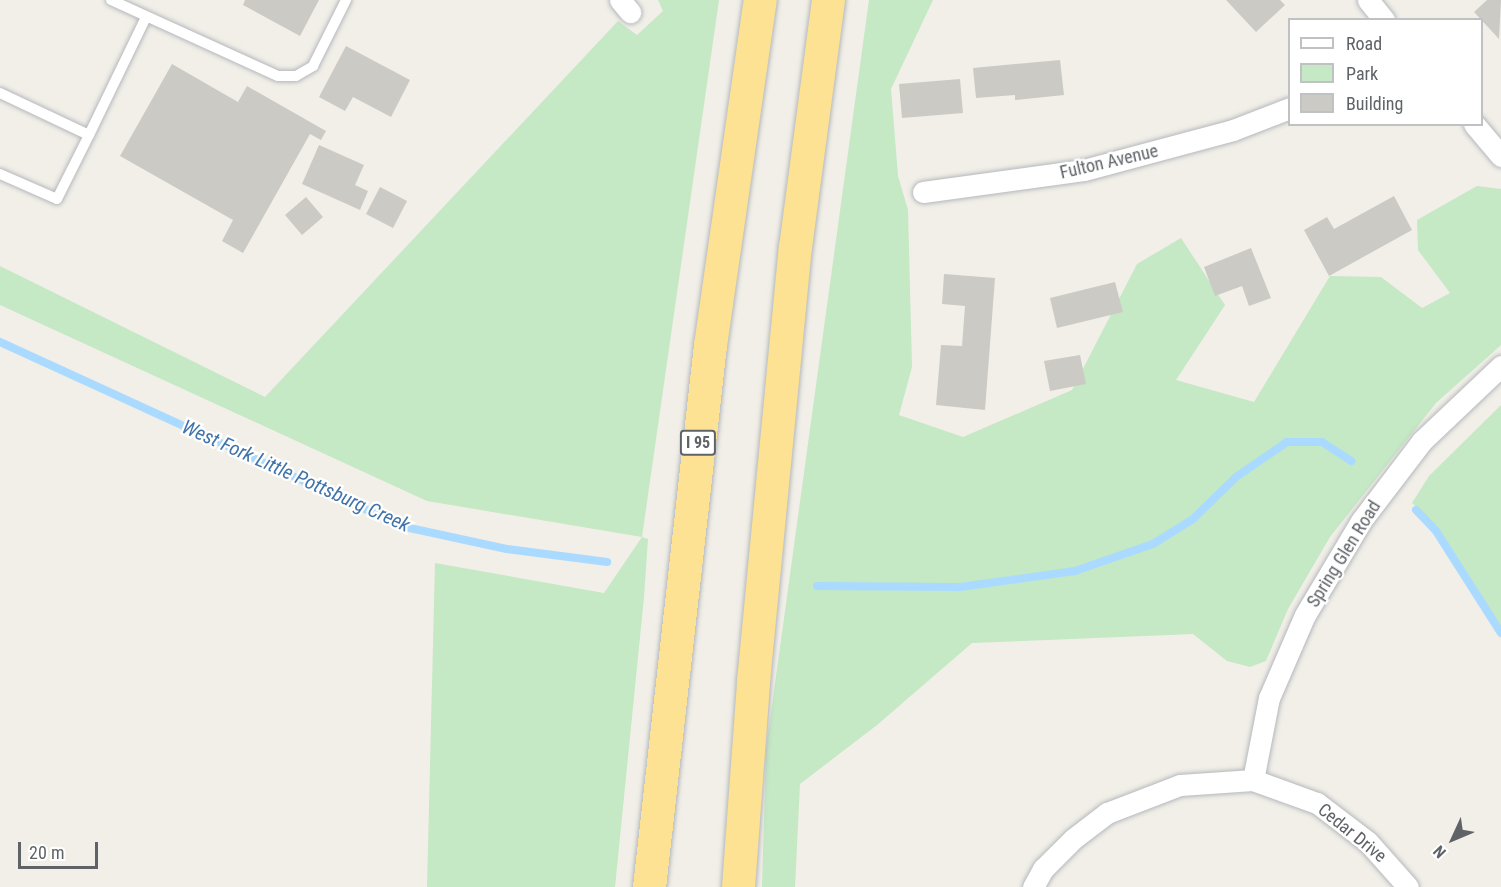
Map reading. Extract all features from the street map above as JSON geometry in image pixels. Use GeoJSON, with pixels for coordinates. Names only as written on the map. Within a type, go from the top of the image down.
{"type":"FeatureCollection","features":[{"type":"Feature","properties":{"kind":"highway","name":"I 95"},"geometry":{"type":"LineString","coordinates":[[649,887],[710,345],[760,0]]}},
{"type":"Feature","properties":{"kind":"highway"},"geometry":{"type":"LineString","coordinates":[[738,887],[753,681],[795,247],[828,0]]}},
{"type":"Feature","properties":{"kind":"street"},"geometry":{"type":"LineString","coordinates":[[1368,0],[1382,18]]}},
{"type":"Feature","properties":{"kind":"street","name":"Fulton Avenue"},"geometry":{"type":"LineString","coordinates":[[923,192],[1084,170],[1233,130],[1288,109]]}},
{"type":"Feature","properties":{"kind":"street"},"geometry":{"type":"LineString","coordinates":[[1476,126],[1501,156]]}},
{"type":"Feature","properties":{"kind":"street","name":"Spring Glen Road"},"geometry":{"type":"LineString","coordinates":[[1253,780],[1269,698],[1305,615],[1361,521],[1422,441],[1501,366]]}},
{"type":"Feature","properties":{"kind":"street"},"geometry":{"type":"LineString","coordinates":[[1033,887],[1043,869],[1072,839],[1107,813],[1180,785],[1253,780]]}},
{"type":"Feature","properties":{"kind":"street","name":"Cedar Drive"},"geometry":{"type":"LineString","coordinates":[[1253,780],[1317,803],[1368,842],[1408,887]]}},
{"type":"Feature","properties":{"kind":"lane"},"geometry":{"type":"LineString","coordinates":[[111,0],[278,76],[296,76],[312,66],[346,0]]}},
{"type":"Feature","properties":{"kind":"lane"},"geometry":{"type":"LineString","coordinates":[[0,174],[57,199],[146,17]]}},
{"type":"Feature","properties":{"kind":"lane"},"geometry":{"type":"LineString","coordinates":[[0,93],[89,135]]}},
{"type":"Feature","properties":{"kind":"green space"},"geometry":{"type":"Polygon","coordinates":[[[658,0],[719,0],[642,537],[427,501],[0,305],[0,266],[265,397],[618,21],[637,35],[663,11],[658,0]]]}},
{"type":"Feature","properties":{"kind":"green space"},"geometry":{"type":"Polygon","coordinates":[[[869,0],[933,0],[891,89],[898,176],[908,210],[912,367],[899,415],[963,437],[1072,390],[1137,264],[1181,238],[1225,305],[1176,380],[1254,402],[1330,276],[1381,277],[1422,308],[1450,293],[1418,250],[1417,220],[1477,186],[1501,189],[1501,345],[1436,403],[1330,537],[1288,609],[1266,661],[1250,667],[1227,661],[1193,634],[972,643],[877,725],[800,784],[795,887],[762,887],[766,749],[869,0]]]}},
{"type":"Feature","properties":{"kind":"green space"},"geometry":{"type":"Polygon","coordinates":[[[1501,405],[1501,627],[1437,526],[1412,503],[1429,476],[1501,405]]]}},
{"type":"Feature","properties":{"kind":"green space"},"geometry":{"type":"Polygon","coordinates":[[[642,537],[648,539],[644,597],[615,887],[427,887],[435,563],[604,593],[642,537]]]}},
{"type":"Feature","properties":{"kind":"building"},"geometry":{"type":"Polygon","coordinates":[[[245,0],[319,0],[300,36],[243,5],[245,0]]]}},
{"type":"Feature","properties":{"kind":"building"},"geometry":{"type":"Polygon","coordinates":[[[1226,0],[1280,0],[1285,5],[1256,32],[1226,0]]]}},
{"type":"Feature","properties":{"kind":"building"},"geometry":{"type":"Polygon","coordinates":[[[1487,0],[1501,0],[1499,39],[1483,22],[1483,18],[1480,18],[1474,12],[1487,0]]]}},
{"type":"Feature","properties":{"kind":"building"},"geometry":{"type":"Polygon","coordinates":[[[346,46],[410,80],[391,117],[353,97],[345,111],[319,97],[346,46]]]}},
{"type":"Feature","properties":{"kind":"building"},"geometry":{"type":"Polygon","coordinates":[[[1060,60],[1064,95],[1015,100],[1015,95],[976,98],[973,68],[1060,60]]]}},
{"type":"Feature","properties":{"kind":"building"},"geometry":{"type":"Polygon","coordinates":[[[172,64],[238,102],[247,86],[326,131],[321,140],[310,134],[243,253],[222,241],[233,220],[120,156],[172,64]]]}},
{"type":"Feature","properties":{"kind":"building"},"geometry":{"type":"Polygon","coordinates":[[[960,79],[963,113],[902,118],[899,84],[960,79]]]}},
{"type":"Feature","properties":{"kind":"building"},"geometry":{"type":"Polygon","coordinates":[[[319,145],[364,165],[355,185],[368,191],[360,210],[302,184],[319,145]]]}},
{"type":"Feature","properties":{"kind":"building"},"geometry":{"type":"Polygon","coordinates":[[[380,187],[407,201],[393,228],[366,214],[380,187]]]}},
{"type":"Feature","properties":{"kind":"building"},"geometry":{"type":"Polygon","coordinates":[[[1394,196],[1412,230],[1329,276],[1304,230],[1327,217],[1334,229],[1394,196]]]}},
{"type":"Feature","properties":{"kind":"building"},"geometry":{"type":"Polygon","coordinates":[[[306,197],[323,217],[302,235],[285,215],[306,197]]]}},
{"type":"Feature","properties":{"kind":"building"},"geometry":{"type":"Polygon","coordinates":[[[1251,248],[1271,298],[1249,306],[1242,286],[1215,296],[1204,267],[1251,248]]]}},
{"type":"Feature","properties":{"kind":"building"},"geometry":{"type":"Polygon","coordinates":[[[944,274],[995,278],[985,410],[936,405],[941,345],[962,346],[965,306],[942,304],[944,274]]]}},
{"type":"Feature","properties":{"kind":"building"},"geometry":{"type":"Polygon","coordinates":[[[1115,282],[1123,312],[1057,328],[1050,298],[1115,282]]]}},
{"type":"Feature","properties":{"kind":"building"},"geometry":{"type":"Polygon","coordinates":[[[1080,355],[1086,384],[1050,391],[1044,361],[1080,355]]]}},
{"type":"Feature","properties":{"kind":"waterway","name":"West Fork Little Pottsburg Creek"},"geometry":{"type":"LineString","coordinates":[[0,342],[405,527],[507,549],[607,562]]}},
{"type":"Feature","properties":{"kind":"waterway","name":"West Fork Little Pottsburg Creek"},"geometry":{"type":"LineString","coordinates":[[817,586],[960,587],[1075,571],[1153,544],[1193,519],[1236,477],[1287,442],[1322,442],[1351,461]]}},
{"type":"Feature","properties":{"kind":"waterway","name":"West Fork Little Pottsburg Creek"},"geometry":{"type":"LineString","coordinates":[[1416,510],[1436,531],[1501,633]]}}]}
